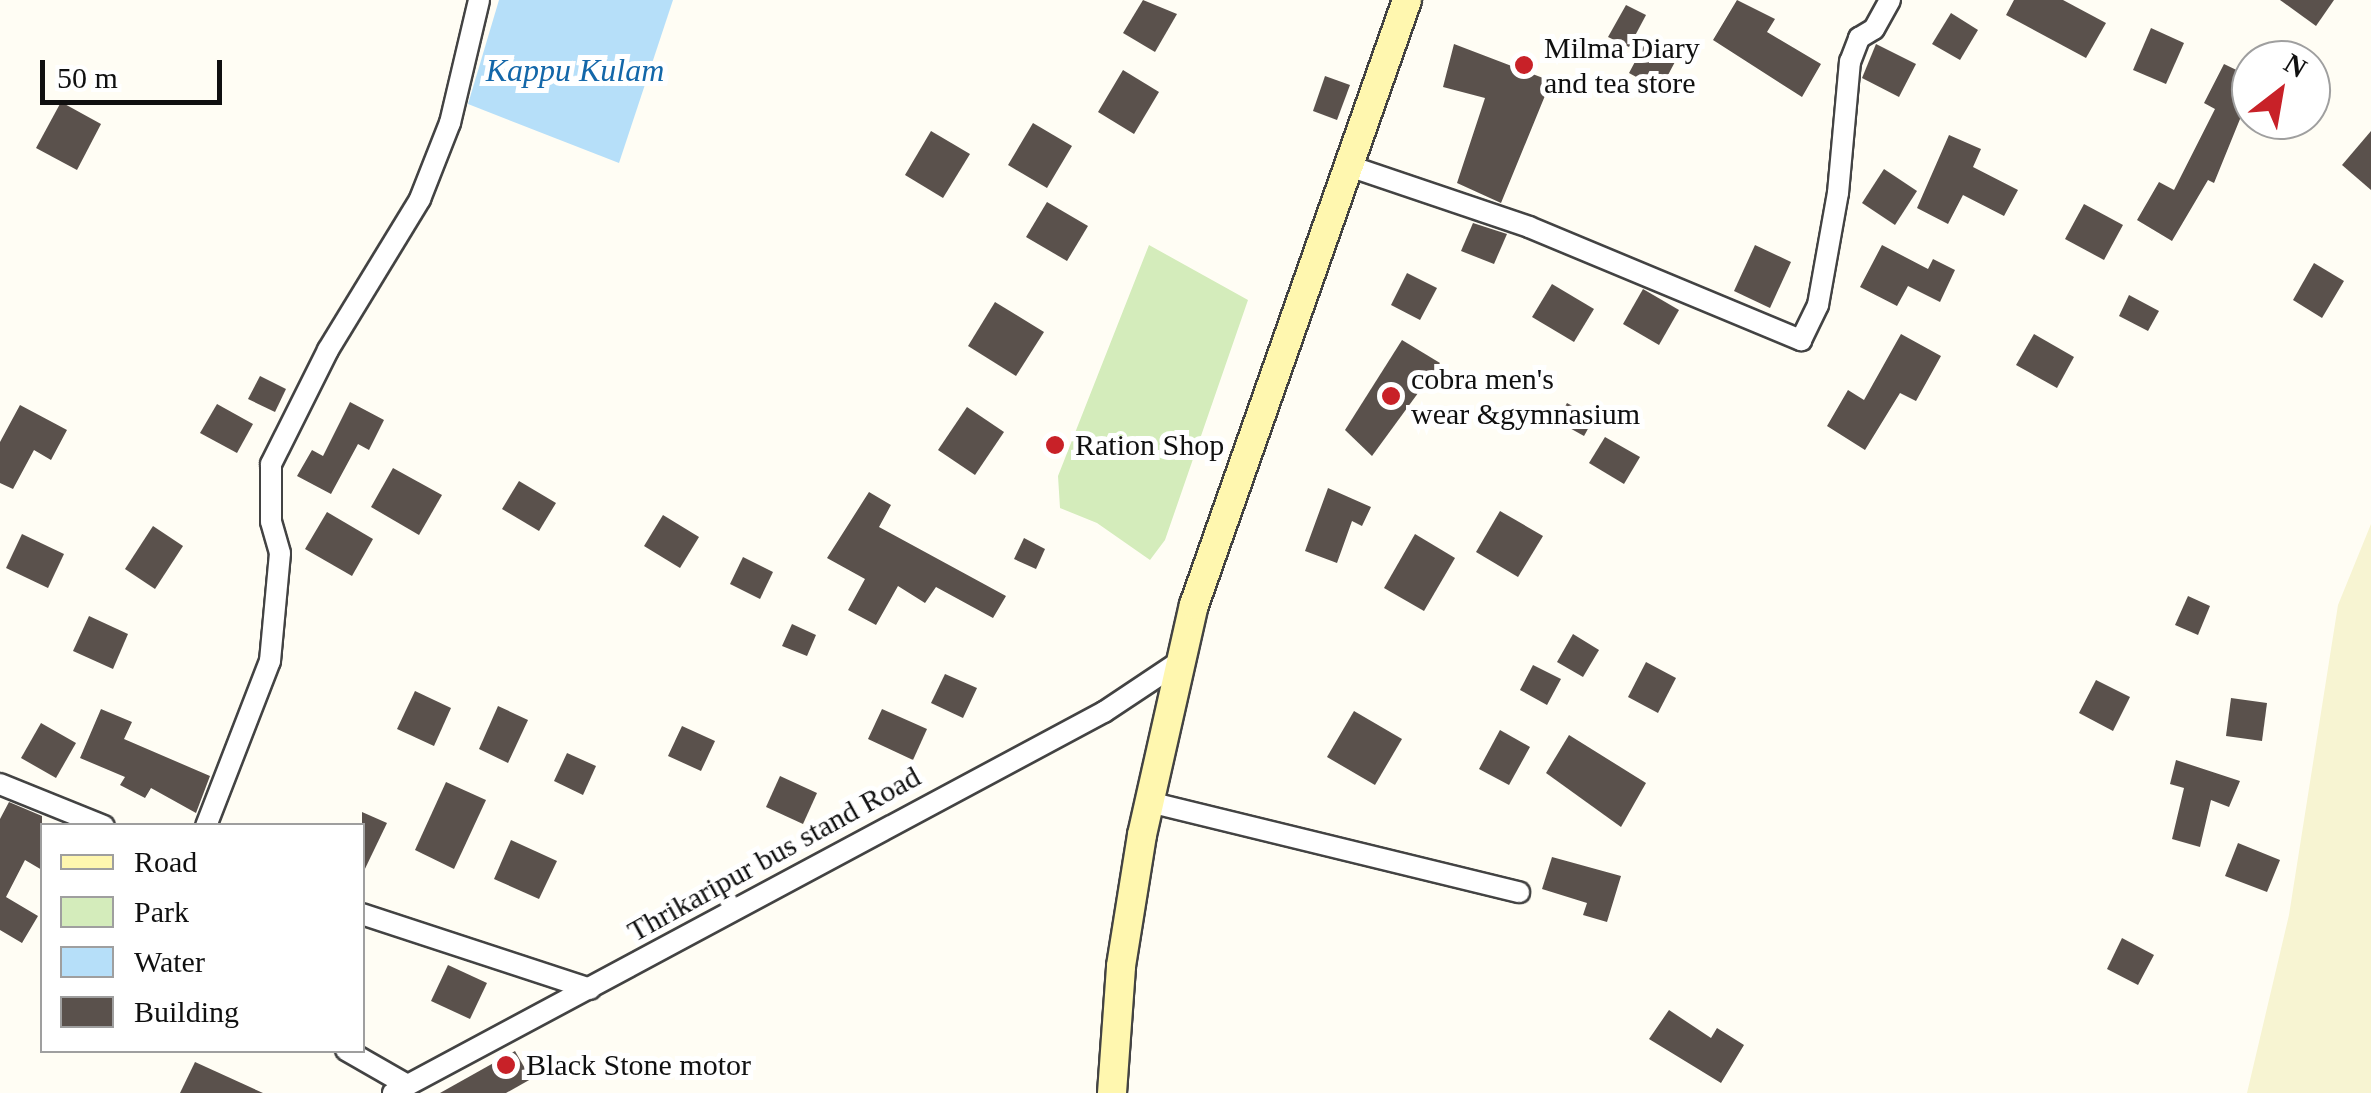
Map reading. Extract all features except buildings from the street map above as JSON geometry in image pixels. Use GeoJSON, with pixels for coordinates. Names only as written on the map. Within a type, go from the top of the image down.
{"type":"FeatureCollection","features":[{"type":"Feature","properties":{"kind":"main road"},"geometry":{"type":"LineString","coordinates":[[1112,1093],[1121,966],[1149,802],[1180,662],[1346,165],[1408,0]]}},
{"type":"Feature","properties":{"kind":"street"},"geometry":{"type":"LineString","coordinates":[[207,823],[270,660],[280,553],[271,521],[271,464],[328,350],[375,281],[420,199],[450,123],[479,0]]}},
{"type":"Feature","properties":{"kind":"street"},"geometry":{"type":"LineString","coordinates":[[1346,165],[1529,227],[1802,340],[1818,306],[1838,193],[1850,62],[1858,38],[1874,29],[1890,0]]}},
{"type":"Feature","properties":{"kind":"street","name":"Thrikaripur bus stand Road"},"geometry":{"type":"LineString","coordinates":[[400,1089],[1104,712],[1180,662]]}},
{"type":"Feature","properties":{"kind":"street"},"geometry":{"type":"LineString","coordinates":[[0,784],[97,823]]}},
{"type":"Feature","properties":{"kind":"street"},"geometry":{"type":"LineString","coordinates":[[1149,802],[1519,892]]}},
{"type":"Feature","properties":{"kind":"street"},"geometry":{"type":"LineString","coordinates":[[365,915],[590,988]]}},
{"type":"Feature","properties":{"kind":"street"},"geometry":{"type":"LineString","coordinates":[[350,1053],[400,1089]]}},
{"type":"Feature","properties":{"kind":"shaded area"},"geometry":{"type":"Polygon","coordinates":[[[2371,524],[2371,1093],[2247,1093],[2289,915],[2338,605],[2371,524]]]}},
{"type":"Feature","properties":{"kind":"green space"},"geometry":{"type":"Polygon","coordinates":[[[1149,245],[1248,300],[1165,540],[1150,560],[1097,523],[1060,508],[1058,476],[1149,245]]]}},
{"type":"Feature","properties":{"kind":"water","name":"Kappu Kulam"},"geometry":{"type":"Polygon","coordinates":[[[499,0],[673,0],[619,163],[468,104],[499,0]]]}},
{"type":"Feature","properties":{"kind":"place","name":"Milma Diary and tea store"},"geometry":{"type":"Point","coordinates":[1524,65]}},
{"type":"Feature","properties":{"kind":"place","name":"cobra men's wear &gymnasium"},"geometry":{"type":"Point","coordinates":[1391,396]}},
{"type":"Feature","properties":{"kind":"place","name":"Ration Shop"},"geometry":{"type":"Point","coordinates":[1055,445]}},
{"type":"Feature","properties":{"kind":"place","name":"Black Stone motor"},"geometry":{"type":"Point","coordinates":[506,1065]}}]}
